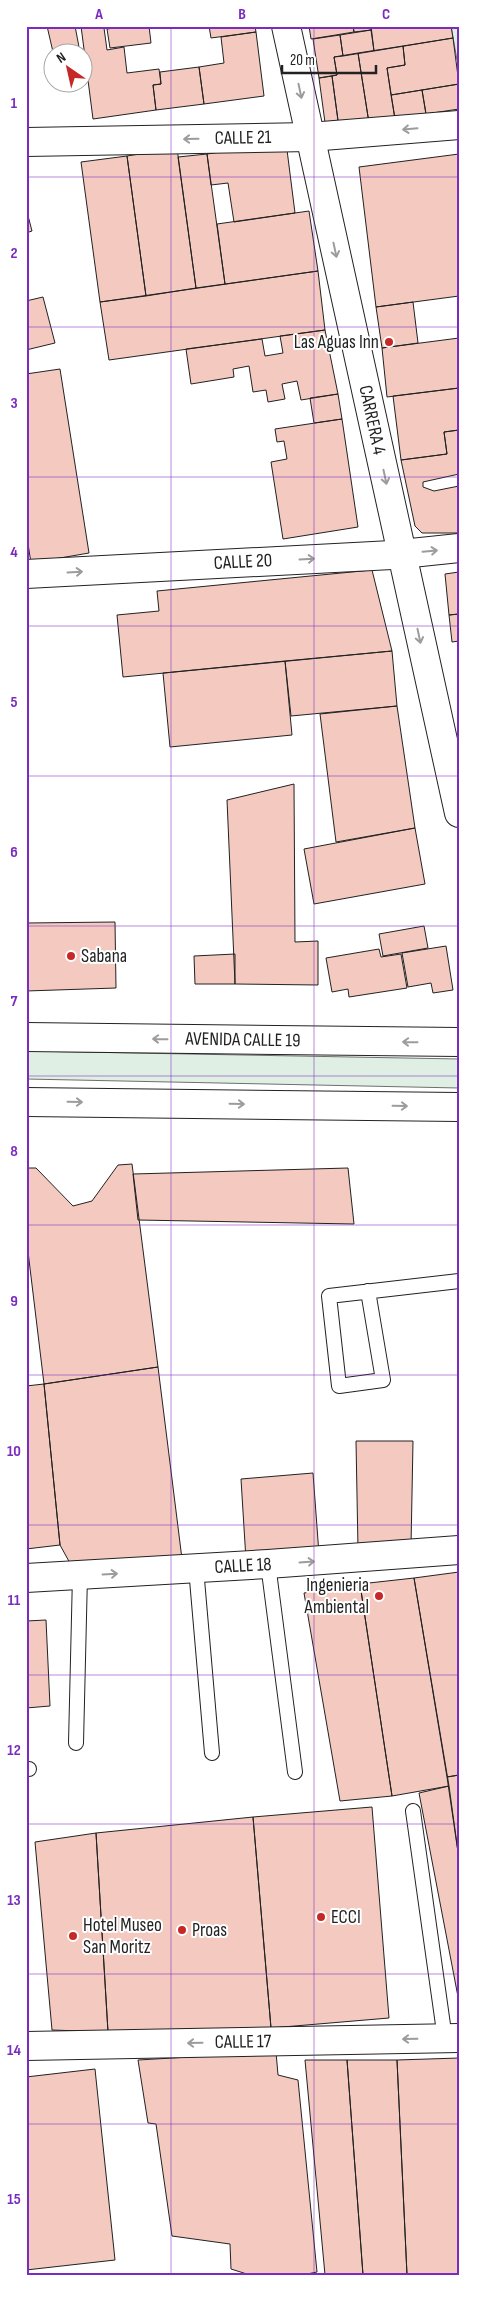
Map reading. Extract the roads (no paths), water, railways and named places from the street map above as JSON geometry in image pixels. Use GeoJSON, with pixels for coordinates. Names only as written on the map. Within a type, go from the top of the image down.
{"type":"FeatureCollection","features":[{"type":"Feature","properties":{"kind":"street","name":"CARRERA 4"},"geometry":{"type":"LineString","coordinates":[[286,26],[459,813]]}},
{"type":"Feature","properties":{"kind":"street","name":"CALLE 21"},"geometry":{"type":"LineString","coordinates":[[26,142],[310,137],[459,125]]}},
{"type":"Feature","properties":{"kind":"street","name":"CALLE 20"},"geometry":{"type":"LineString","coordinates":[[26,574],[401,554],[459,548]]}},
{"type":"Feature","properties":{"kind":"street","name":"AVENIDA CALLE 19"},"geometry":{"type":"LineString","coordinates":[[26,1037],[459,1042]]}},
{"type":"Feature","properties":{"kind":"street"},"geometry":{"type":"LineString","coordinates":[[26,1102],[459,1106]]}},
{"type":"Feature","properties":{"kind":"street","name":"CALLE 18"},"geometry":{"type":"LineString","coordinates":[[26,1578],[268,1564],[459,1550]]}},
{"type":"Feature","properties":{"kind":"street","name":"CALLE 17"},"geometry":{"type":"LineString","coordinates":[[26,2046],[452,2039]]}},
{"type":"Feature","properties":{"kind":"lane"},"geometry":{"type":"LineString","coordinates":[[368,1291],[383,1380],[340,1386],[330,1296],[368,1291],[459,1280]]}},
{"type":"Feature","properties":{"kind":"lane"},"geometry":{"type":"LineString","coordinates":[[268,1564],[295,1772]]}},
{"type":"Feature","properties":{"kind":"lane"},"geometry":{"type":"LineString","coordinates":[[196,1568],[212,1753]]}},
{"type":"Feature","properties":{"kind":"lane"},"geometry":{"type":"LineString","coordinates":[[76,1743],[80,1575]]}},
{"type":"Feature","properties":{"kind":"lane"},"geometry":{"type":"LineString","coordinates":[[414,1811],[452,2039]]}},
{"type":"Feature","properties":{"kind":"place","name":"Las Aguas Inn"},"geometry":{"type":"Point","coordinates":[389,342]}},
{"type":"Feature","properties":{"kind":"place","name":"Sabana"},"geometry":{"type":"Point","coordinates":[71,956]}},
{"type":"Feature","properties":{"kind":"place","name":"Ingenieria Ambiental"},"geometry":{"type":"Point","coordinates":[379,1596]}},
{"type":"Feature","properties":{"kind":"place","name":"ECCI"},"geometry":{"type":"Point","coordinates":[321,1917]}},
{"type":"Feature","properties":{"kind":"place","name":"Proas"},"geometry":{"type":"Point","coordinates":[182,1930]}},
{"type":"Feature","properties":{"kind":"place","name":"Hotel Museo San Moritz"},"geometry":{"type":"Point","coordinates":[73,1936]}}]}
